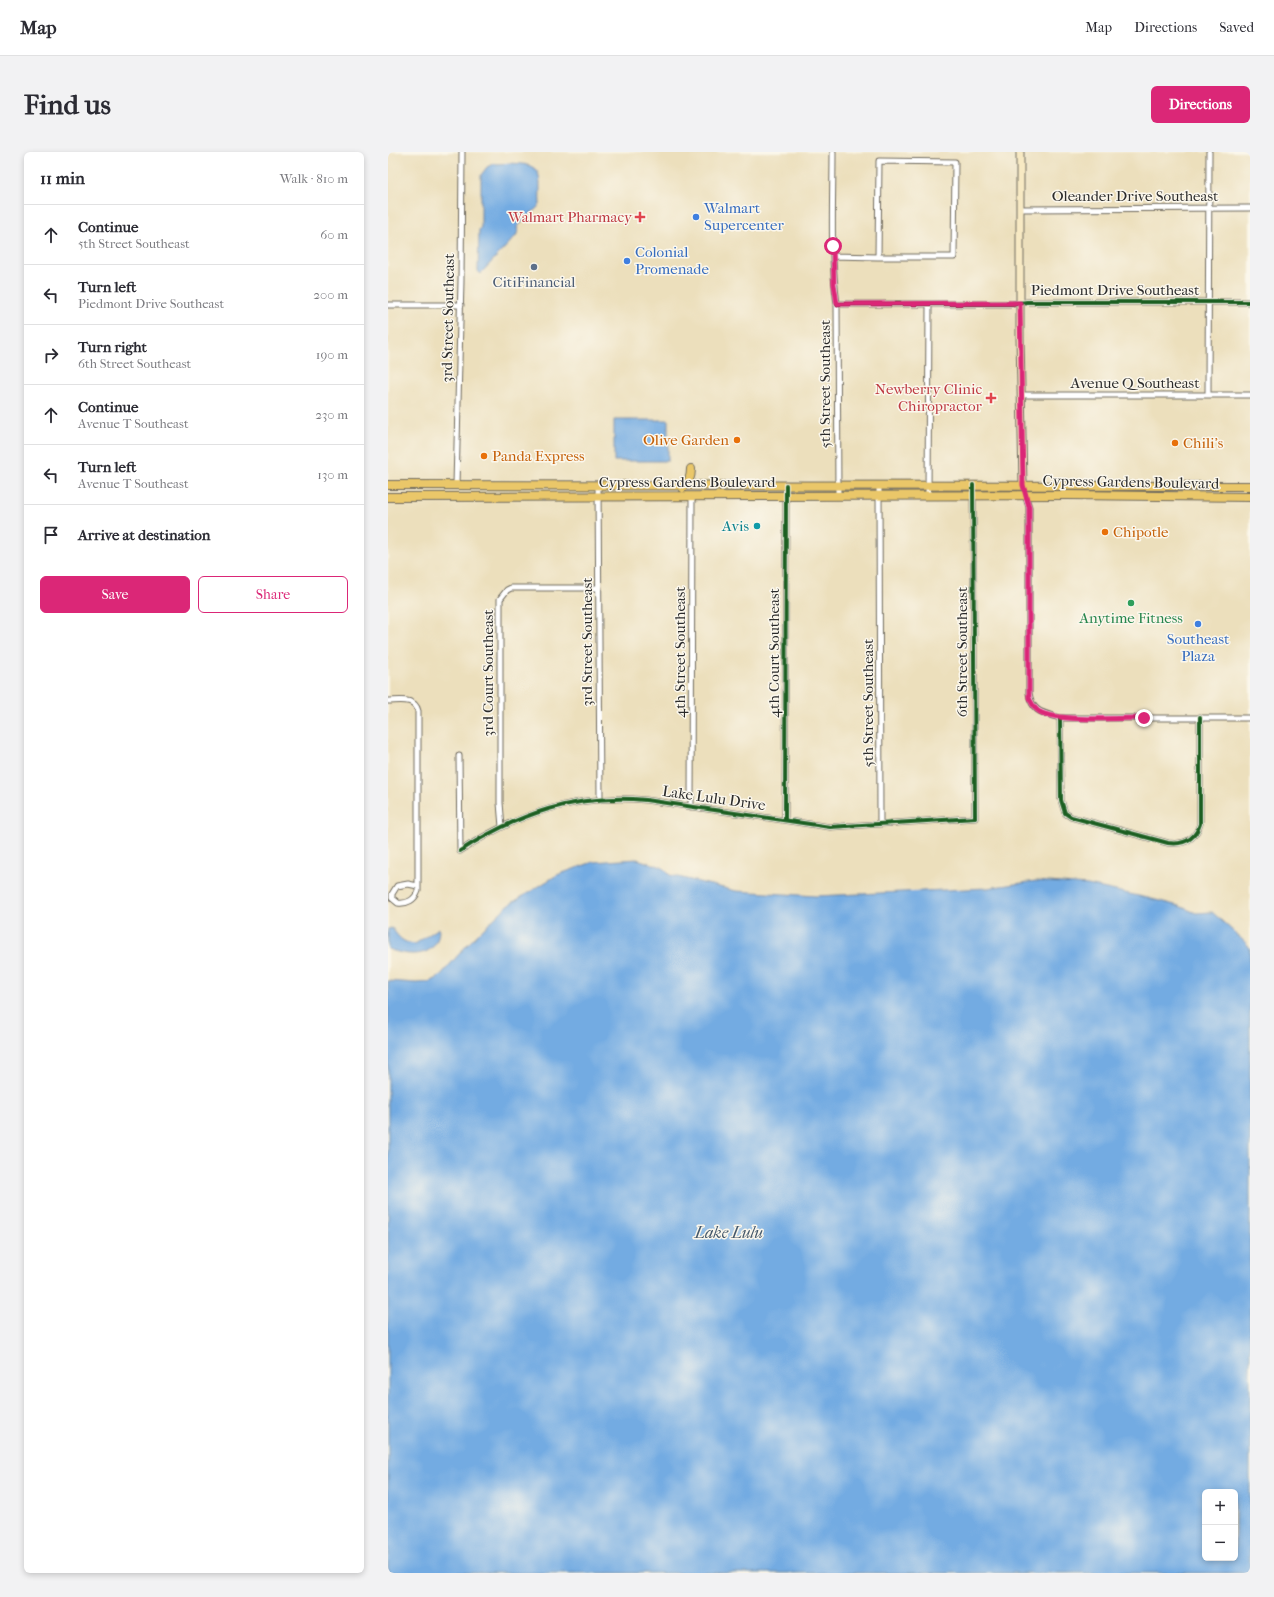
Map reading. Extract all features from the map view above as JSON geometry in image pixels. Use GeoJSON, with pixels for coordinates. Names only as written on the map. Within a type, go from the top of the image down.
{"type":"FeatureCollection","features":[{"type":"Feature","properties":{"kind":"main road"},"geometry":{"type":"LineString","coordinates":[[647,496],[680,490],[686,485],[691,476],[691,469]]}},
{"type":"Feature","properties":{"kind":"main road","name":"Cypress Gardens Boulevard"},"geometry":{"type":"LineString","coordinates":[[388,485],[1250,486]]}},
{"type":"Feature","properties":{"kind":"main road"},"geometry":{"type":"LineString","coordinates":[[388,490],[401,489],[408,485]]}},
{"type":"Feature","properties":{"kind":"main road"},"geometry":{"type":"LineString","coordinates":[[406,497],[413,494],[445,490],[456,485]]}},
{"type":"Feature","properties":{"kind":"main road"},"geometry":{"type":"LineString","coordinates":[[692,496],[730,485]]}},
{"type":"Feature","properties":{"kind":"main road"},"geometry":{"type":"LineString","coordinates":[[1085,495],[1104,491],[1141,490],[1150,488],[1152,485]]}},
{"type":"Feature","properties":{"kind":"main road"},"geometry":{"type":"LineString","coordinates":[[1165,496],[1167,492],[1198,486]]}},
{"type":"Feature","properties":{"kind":"main road","name":"Cypress Gardens Boulevard"},"geometry":{"type":"LineString","coordinates":[[388,497],[1025,495],[1250,497]]}},
{"type":"Feature","properties":{"kind":"street","name":"3rd Street Southeast"},"geometry":{"type":"LineString","coordinates":[[456,485],[461,305],[462,152]]}},
{"type":"Feature","properties":{"kind":"street","name":"5th Street Southeast"},"geometry":{"type":"LineString","coordinates":[[834,152],[833,256],[837,304],[838,496]]}},
{"type":"Feature","properties":{"kind":"street"},"geometry":{"type":"LineString","coordinates":[[1020,152],[1021,395],[1023,485],[1029,507],[1029,693],[1031,702],[1034,708],[1040,712],[1060,718],[1250,718]]}},
{"type":"Feature","properties":{"kind":"street"},"geometry":{"type":"LineString","coordinates":[[1208,395],[1209,152]]}},
{"type":"Feature","properties":{"kind":"street"},"geometry":{"type":"LineString","coordinates":[[833,256],[878,257],[954,257],[955,162],[879,161],[878,257]]}},
{"type":"Feature","properties":{"kind":"street","name":"Oleander Drive Southeast"},"geometry":{"type":"LineString","coordinates":[[1020,209],[1250,208]]}},
{"type":"Feature","properties":{"kind":"street","name":"Piedmont Drive Southeast"},"geometry":{"type":"LineString","coordinates":[[837,304],[1250,302]]}},
{"type":"Feature","properties":{"kind":"street"},"geometry":{"type":"LineString","coordinates":[[928,496],[929,304]]}},
{"type":"Feature","properties":{"kind":"street"},"geometry":{"type":"LineString","coordinates":[[388,305],[461,305]]}},
{"type":"Feature","properties":{"kind":"street","name":"Avenue Q Southeast"},"geometry":{"type":"LineString","coordinates":[[1021,395],[1250,395]]}},
{"type":"Feature","properties":{"kind":"street","name":"3rd Street Southeast"},"geometry":{"type":"LineString","coordinates":[[598,485],[600,799]]}},
{"type":"Feature","properties":{"kind":"street","name":"4th Court Southeast"},"geometry":{"type":"LineString","coordinates":[[785,820],[786,485]]}},
{"type":"Feature","properties":{"kind":"street","name":"5th Street Southeast"},"geometry":{"type":"LineString","coordinates":[[879,485],[880,824]]}},
{"type":"Feature","properties":{"kind":"street","name":"6th Street Southeast"},"geometry":{"type":"LineString","coordinates":[[973,485],[974,818]]}},
{"type":"Feature","properties":{"kind":"street","name":"4th Street Southeast"},"geometry":{"type":"LineString","coordinates":[[691,807],[692,496]]}},
{"type":"Feature","properties":{"kind":"street","name":"3rd Court Southeast"},"geometry":{"type":"LineString","coordinates":[[502,827],[500,803],[500,599],[507,590],[511,588],[599,588]]}},
{"type":"Feature","properties":{"kind":"street"},"geometry":{"type":"LineString","coordinates":[[388,701],[409,701],[414,703],[418,711],[419,881],[417,894],[411,901],[402,904],[395,902],[392,898],[392,894],[398,886],[408,884],[418,886]]}},
{"type":"Feature","properties":{"kind":"street"},"geometry":{"type":"LineString","coordinates":[[1060,718],[1061,800],[1065,813],[1071,817],[1168,843],[1178,844],[1192,838],[1196,834],[1200,824],[1200,717]]}},
{"type":"Feature","properties":{"kind":"street","name":"Lake Lulu Drive"},"geometry":{"type":"LineString","coordinates":[[459,756],[460,851],[502,827],[525,816],[559,806],[600,799],[628,798],[830,827],[974,818]]}},
{"type":"Feature","properties":{"kind":"water"},"geometry":{"type":"Polygon","coordinates":[[[512,163],[526,165],[537,171],[540,179],[540,205],[517,227],[518,231],[516,236],[480,274],[478,271],[479,230],[481,227],[481,175],[487,167],[493,164],[512,163]]]}},
{"type":"Feature","properties":{"kind":"water"},"geometry":{"type":"Polygon","coordinates":[[[614,420],[668,420],[668,461],[614,461],[614,420]]]}},
{"type":"Feature","properties":{"kind":"water","name":"Lake Lulu"},"geometry":{"type":"Polygon","coordinates":[[[637,859],[662,867],[670,875],[736,891],[816,896],[987,888],[1036,881],[1088,885],[1179,906],[1196,913],[1212,912],[1246,943],[1250,948],[1250,1573],[388,1573],[388,981],[416,983],[430,982],[439,977],[467,945],[507,906],[557,875],[593,862],[637,859]]]}},
{"type":"Feature","properties":{"kind":"water"},"geometry":{"type":"Polygon","coordinates":[[[392,928],[402,939],[415,944],[439,928],[438,938],[434,945],[421,953],[413,954],[396,952],[388,949],[388,929],[392,928]]]}},
{"type":"Feature","properties":{"kind":"cycle path"},"geometry":{"type":"LineString","coordinates":[[837,304],[1250,302]]}},
{"type":"Feature","properties":{"kind":"cycle path"},"geometry":{"type":"LineString","coordinates":[[785,820],[786,485]]}},
{"type":"Feature","properties":{"kind":"cycle path"},"geometry":{"type":"LineString","coordinates":[[460,851],[503,826],[526,817],[548,809],[572,803],[596,800],[646,800],[830,827],[975,818],[973,485]]}},
{"type":"Feature","properties":{"kind":"cycle path"},"geometry":{"type":"LineString","coordinates":[[1060,718],[1061,800],[1065,813],[1071,817],[1168,843],[1179,843],[1192,838],[1200,824],[1200,717]]}},
{"type":"Feature","properties":{"kind":"place","name":"Walmart Pharmacy"},"geometry":{"type":"Point","coordinates":[640,217]}},
{"type":"Feature","properties":{"kind":"place","name":"Walmart Supercenter"},"geometry":{"type":"Point","coordinates":[696,217]}},
{"type":"Feature","properties":{"kind":"place","name":"Colonial Promenade"},"geometry":{"type":"Point","coordinates":[627,261]}},
{"type":"Feature","properties":{"kind":"place","name":"CitiFinancial"},"geometry":{"type":"Point","coordinates":[534,267]}},
{"type":"Feature","properties":{"kind":"place","name":"Newberry Clinic Chiropractor"},"geometry":{"type":"Point","coordinates":[991,398]}},
{"type":"Feature","properties":{"kind":"place","name":"Olive Garden"},"geometry":{"type":"Point","coordinates":[737,440]}},
{"type":"Feature","properties":{"kind":"place","name":"Chili's"},"geometry":{"type":"Point","coordinates":[1175,443]}},
{"type":"Feature","properties":{"kind":"place","name":"Panda Express"},"geometry":{"type":"Point","coordinates":[484,456]}},
{"type":"Feature","properties":{"kind":"place","name":"Avis"},"geometry":{"type":"Point","coordinates":[757,526]}},
{"type":"Feature","properties":{"kind":"place","name":"Chipotle"},"geometry":{"type":"Point","coordinates":[1105,532]}},
{"type":"Feature","properties":{"kind":"place","name":"Anytime Fitness"},"geometry":{"type":"Point","coordinates":[1131,603]}},
{"type":"Feature","properties":{"kind":"place","name":"Southeast Plaza"},"geometry":{"type":"Point","coordinates":[1198,624]}},
{"type":"Feature","properties":{"kind":"route"},"geometry":{"type":"LineString","coordinates":[[833,246],[834,284],[837,304],[1020,303],[1023,485],[1029,507],[1029,698],[1034,708],[1040,712],[1060,718],[1144,718]]}}]}
